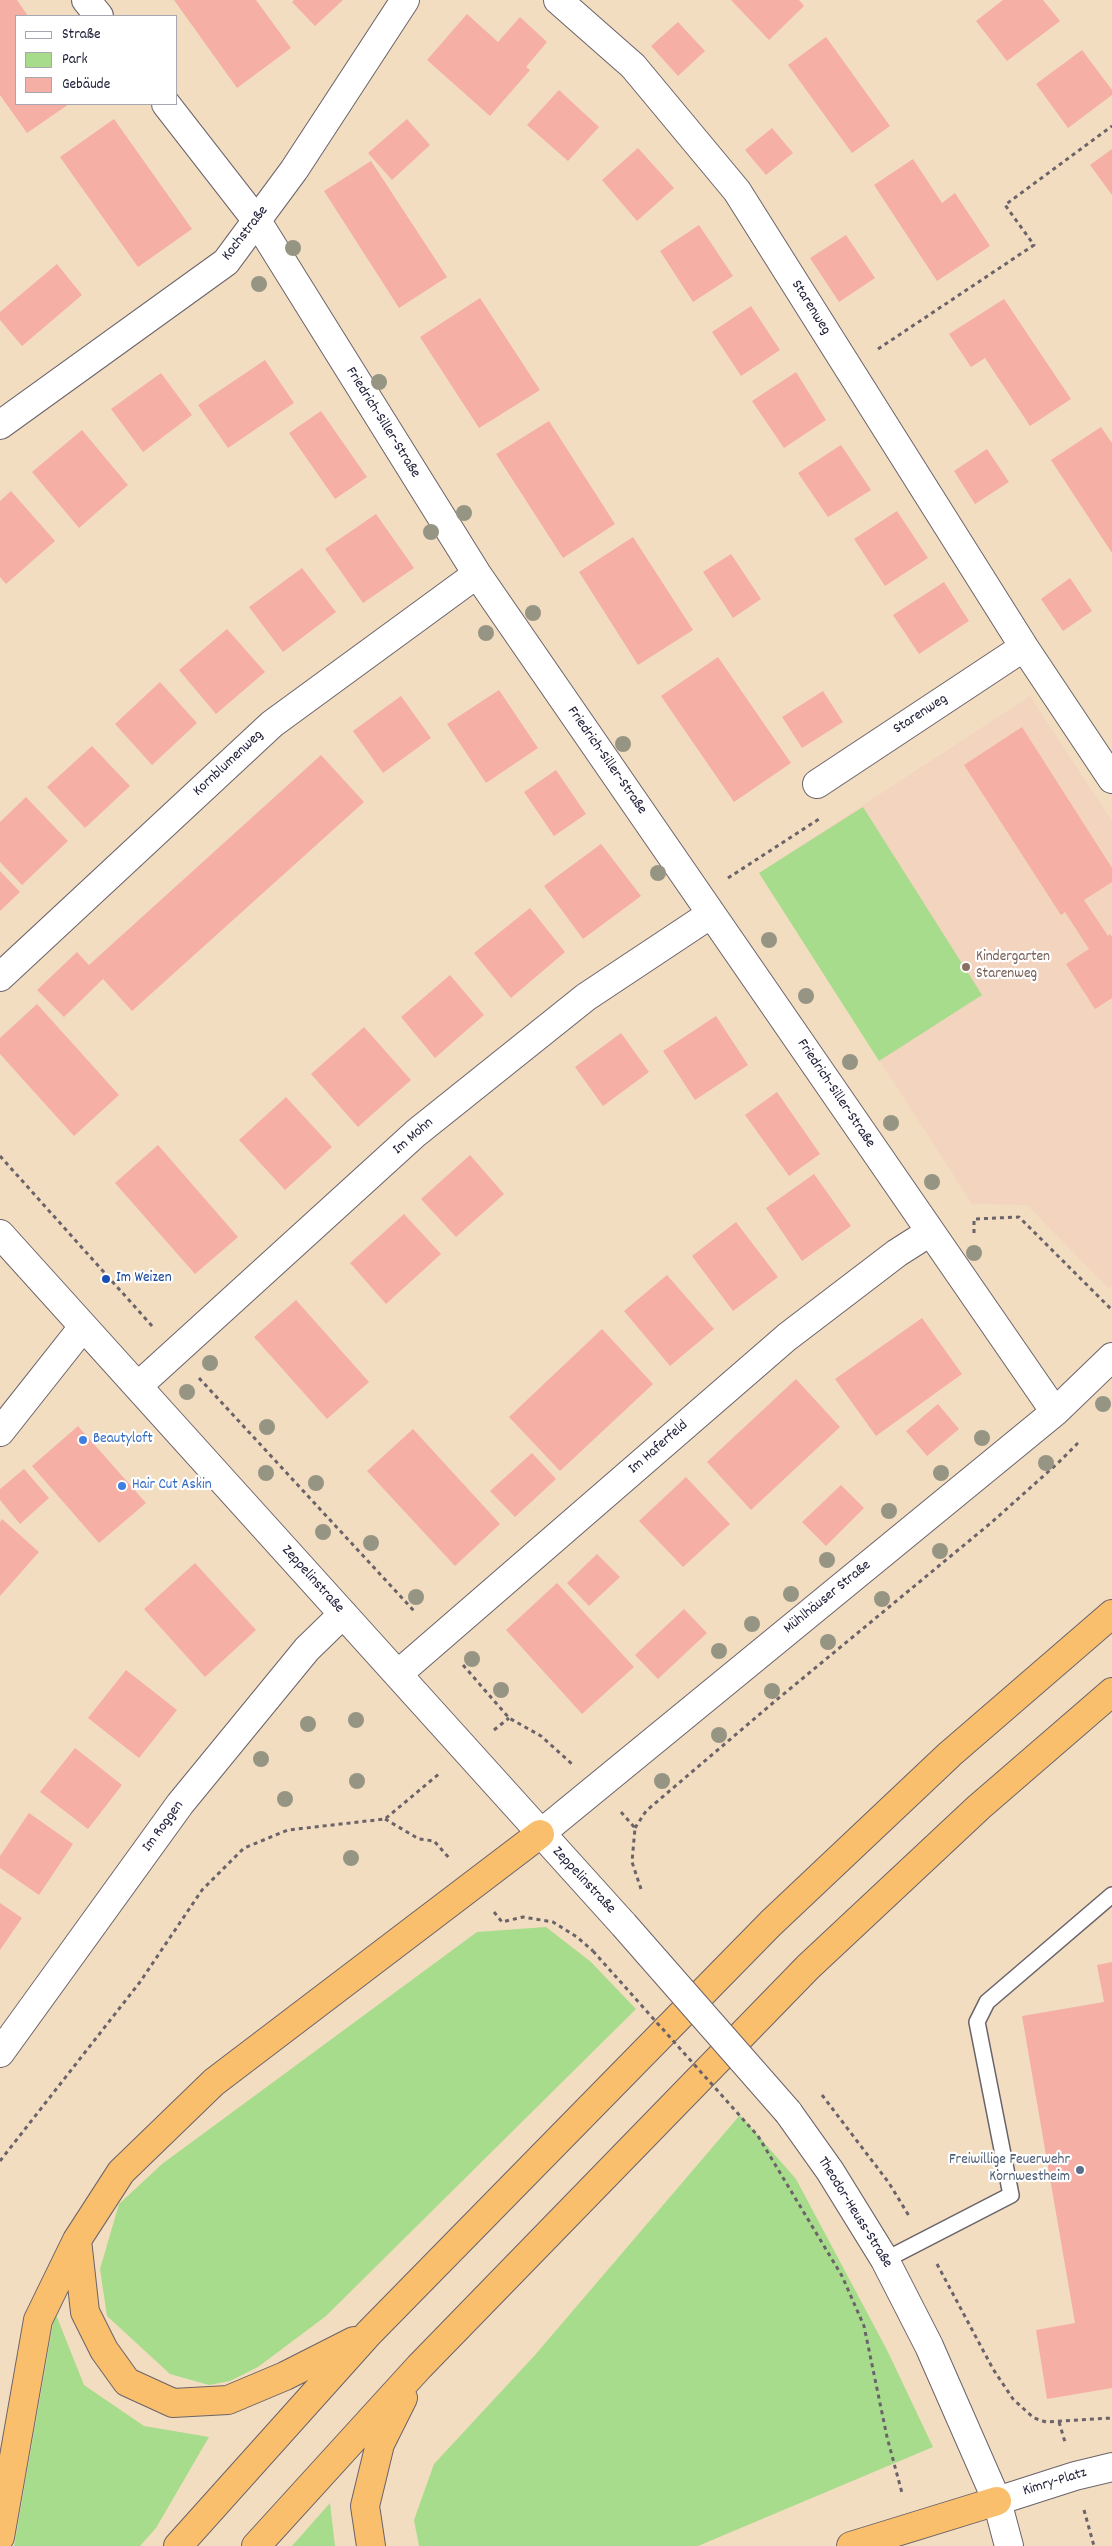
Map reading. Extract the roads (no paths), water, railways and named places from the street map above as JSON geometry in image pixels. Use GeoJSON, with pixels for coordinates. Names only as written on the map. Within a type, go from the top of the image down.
{"type":"FeatureCollection","features":[{"type":"Feature","properties":{"kind":"highway"},"geometry":{"type":"LineString","coordinates":[[178,2546],[369,2333],[771,1922],[950,1754],[1112,1614]]}},
{"type":"Feature","properties":{"kind":"highway"},"geometry":{"type":"LineString","coordinates":[[256,2546],[419,2367],[808,1967],[979,1807],[1112,1692]]}},
{"type":"Feature","properties":{"kind":"highway"},"geometry":{"type":"LineString","coordinates":[[0,2537],[38,2320],[78,2240],[121,2172],[214,2082],[540,1834]]}},
{"type":"Feature","properties":{"kind":"highway"},"geometry":{"type":"LineString","coordinates":[[78,2240],[85,2312],[104,2350],[127,2382],[173,2403],[228,2400],[285,2376],[369,2333]]}},
{"type":"Feature","properties":{"kind":"highway"},"geometry":{"type":"LineString","coordinates":[[371,2546],[365,2506],[380,2444],[419,2367]]}},
{"type":"Feature","properties":{"kind":"highway"},"geometry":{"type":"LineString","coordinates":[[851,2546],[998,2501]]}},
{"type":"Feature","properties":{"kind":"street"},"geometry":{"type":"LineString","coordinates":[[86,0],[97,15]]}},
{"type":"Feature","properties":{"kind":"street","name":"Kochstraße"},"geometry":{"type":"LineString","coordinates":[[0,425],[226,262],[294,170],[405,0]]}},
{"type":"Feature","properties":{"kind":"street","name":"Starenweg"},"geometry":{"type":"LineString","coordinates":[[558,0],[633,66],[737,192],[1024,647],[1112,779]]}},
{"type":"Feature","properties":{"kind":"street","name":"Friedrich-Siller-Straße"},"geometry":{"type":"LineString","coordinates":[[167,105],[257,221],[477,574],[1054,1412]]}},
{"type":"Feature","properties":{"kind":"street","name":"Kornblumenweg"},"geometry":{"type":"LineString","coordinates":[[0,977],[272,724],[477,574]]}},
{"type":"Feature","properties":{"kind":"street","name":"Starenweg"},"geometry":{"type":"LineString","coordinates":[[817,784],[1024,647]]}},
{"type":"Feature","properties":{"kind":"street","name":"Im Mohn"},"geometry":{"type":"LineString","coordinates":[[138,1386],[174,1351],[416,1134],[586,997],[711,914]]}},
{"type":"Feature","properties":{"kind":"street","name":"Im Haferfeld"},"geometry":{"type":"LineString","coordinates":[[398,1674],[787,1338],[897,1253],[930,1232]]}},
{"type":"Feature","properties":{"kind":"street","name":"Zeppelinstraße"},"geometry":{"type":"LineString","coordinates":[[0,1234],[624,1925]]}},
{"type":"Feature","properties":{"kind":"street"},"geometry":{"type":"LineString","coordinates":[[0,1432],[83,1327]]}},
{"type":"Feature","properties":{"kind":"street","name":"Mühlhäuser Straße"},"geometry":{"type":"LineString","coordinates":[[540,1834],[1054,1412],[1112,1357]]}},
{"type":"Feature","properties":{"kind":"street","name":"Im Roggen"},"geometry":{"type":"LineString","coordinates":[[0,2053],[180,1804],[308,1649],[342,1614]]}},
{"type":"Feature","properties":{"kind":"street","name":"Theodor-Heuss-Straße"},"geometry":{"type":"LineString","coordinates":[[624,1925],[788,2112],[830,2170],[885,2260],[929,2346],[998,2501],[1009,2546]]}},
{"type":"Feature","properties":{"kind":"street","name":"Kimry-Platz"},"geometry":{"type":"LineString","coordinates":[[998,2501],[1075,2476],[1112,2467]]}},
{"type":"Feature","properties":{"kind":"lane"},"geometry":{"type":"LineString","coordinates":[[885,2260],[1011,2195],[977,2022],[987,2002],[1112,1895]]}},
{"type":"Feature","properties":{"kind":"place","name":"Kindergarten Starenweg"},"geometry":{"type":"Point","coordinates":[966,967]}},
{"type":"Feature","properties":{"kind":"place","name":"Im Weizen"},"geometry":{"type":"Point","coordinates":[106,1279]}},
{"type":"Feature","properties":{"kind":"place","name":"Beautyloft"},"geometry":{"type":"Point","coordinates":[83,1440]}},
{"type":"Feature","properties":{"kind":"place","name":"Hair Cut Askin"},"geometry":{"type":"Point","coordinates":[122,1486]}},
{"type":"Feature","properties":{"kind":"place","name":"Freiwillige Feuerwehr Kornwestheim"},"geometry":{"type":"Point","coordinates":[1080,2170]}}]}
